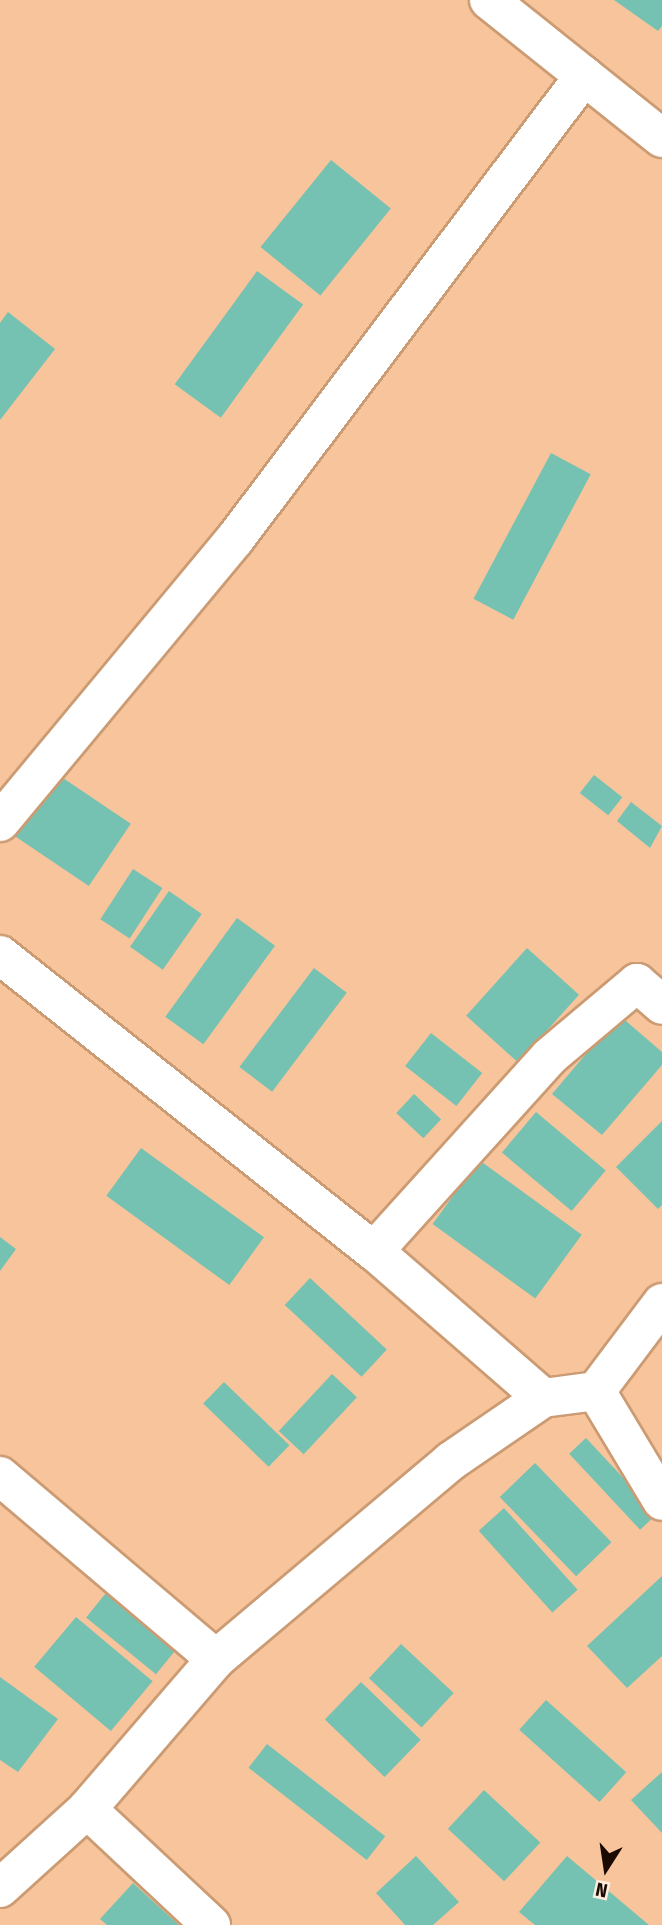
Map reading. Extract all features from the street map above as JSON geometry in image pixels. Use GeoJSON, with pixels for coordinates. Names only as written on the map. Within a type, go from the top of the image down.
{"type":"FeatureCollection","features":[{"type":"Feature","properties":{"kind":"street"},"geometry":{"type":"LineString","coordinates":[[489,0],[662,138]]}},
{"type":"Feature","properties":{"kind":"street"},"geometry":{"type":"LineString","coordinates":[[0,822],[235,539],[584,76]]}},
{"type":"Feature","properties":{"kind":"street"},"geometry":{"type":"LineString","coordinates":[[0,955],[374,1251],[543,1398]]}},
{"type":"Feature","properties":{"kind":"street"},"geometry":{"type":"LineString","coordinates":[[374,1251],[550,1057],[636,984],[662,1005]]}},
{"type":"Feature","properties":{"kind":"street"},"geometry":{"type":"LineString","coordinates":[[0,1888],[86,1809],[216,1659],[452,1461],[543,1398],[596,1391],[662,1303]]}},
{"type":"Feature","properties":{"kind":"street"},"geometry":{"type":"LineString","coordinates":[[596,1391],[662,1501]]}},
{"type":"Feature","properties":{"kind":"street"},"geometry":{"type":"LineString","coordinates":[[0,1475],[216,1659]]}},
{"type":"Feature","properties":{"kind":"street"},"geometry":{"type":"LineString","coordinates":[[86,1809],[211,1925]]}},
{"type":"Feature","properties":{"kind":"building"},"geometry":{"type":"Polygon","coordinates":[[[614,0],[662,0],[662,26],[658,31],[614,0]]]}},
{"type":"Feature","properties":{"kind":"building"},"geometry":{"type":"Polygon","coordinates":[[[331,160],[391,208],[320,295],[261,247],[331,160]]]}},
{"type":"Feature","properties":{"kind":"building"},"geometry":{"type":"Polygon","coordinates":[[[257,271],[303,305],[221,418],[175,384],[257,271]]]}},
{"type":"Feature","properties":{"kind":"building"},"geometry":{"type":"Polygon","coordinates":[[[8,312],[55,349],[0,420],[0,323],[8,312]]]}},
{"type":"Feature","properties":{"kind":"building"},"geometry":{"type":"Polygon","coordinates":[[[551,453],[591,474],[513,620],[474,599],[551,453]]]}},
{"type":"Feature","properties":{"kind":"building"},"geometry":{"type":"Polygon","coordinates":[[[57,774],[131,824],[89,886],[15,836],[57,774]]]}},
{"type":"Feature","properties":{"kind":"building"},"geometry":{"type":"Polygon","coordinates":[[[594,775],[622,797],[608,815],[580,793],[594,775]]]}},
{"type":"Feature","properties":{"kind":"building"},"geometry":{"type":"Polygon","coordinates":[[[631,802],[662,826],[650,848],[617,821],[631,802]]]}},
{"type":"Feature","properties":{"kind":"building"},"geometry":{"type":"Polygon","coordinates":[[[133,869],[162,888],[130,938],[100,919],[133,869]]]}},
{"type":"Feature","properties":{"kind":"building"},"geometry":{"type":"Polygon","coordinates":[[[169,891],[202,914],[163,970],[130,947],[169,891]]]}},
{"type":"Feature","properties":{"kind":"building"},"geometry":{"type":"Polygon","coordinates":[[[237,918],[275,946],[203,1044],[165,1017],[237,918]]]}},
{"type":"Feature","properties":{"kind":"building"},"geometry":{"type":"Polygon","coordinates":[[[527,948],[579,995],[518,1062],[466,1016],[527,948]]]}},
{"type":"Feature","properties":{"kind":"building"},"geometry":{"type":"Polygon","coordinates":[[[314,968],[347,993],[272,1092],[239,1067],[314,968]]]}},
{"type":"Feature","properties":{"kind":"building"},"geometry":{"type":"Polygon","coordinates":[[[619,1015],[662,1052],[662,1065],[602,1135],[552,1094],[619,1015]]]}},
{"type":"Feature","properties":{"kind":"building"},"geometry":{"type":"Polygon","coordinates":[[[431,1033],[482,1073],[456,1106],[405,1066],[431,1033]]]}},
{"type":"Feature","properties":{"kind":"building"},"geometry":{"type":"Polygon","coordinates":[[[414,1094],[441,1119],[423,1138],[396,1113],[414,1094]]]}},
{"type":"Feature","properties":{"kind":"building"},"geometry":{"type":"Polygon","coordinates":[[[536,1112],[606,1170],[572,1211],[502,1153],[536,1112]]]}},
{"type":"Feature","properties":{"kind":"building"},"geometry":{"type":"Polygon","coordinates":[[[662,1121],[662,1205],[658,1209],[616,1167],[662,1121]]]}},
{"type":"Feature","properties":{"kind":"building"},"geometry":{"type":"Polygon","coordinates":[[[141,1148],[264,1237],[229,1285],[106,1196],[141,1148]]]}},
{"type":"Feature","properties":{"kind":"building"},"geometry":{"type":"Polygon","coordinates":[[[479,1160],[582,1235],[535,1299],[433,1224],[479,1160]]]}},
{"type":"Feature","properties":{"kind":"building"},"geometry":{"type":"Polygon","coordinates":[[[0,1237],[16,1249],[0,1271],[0,1237]]]}},
{"type":"Feature","properties":{"kind":"building"},"geometry":{"type":"Polygon","coordinates":[[[310,1278],[387,1350],[362,1377],[285,1305],[310,1278]]]}},
{"type":"Feature","properties":{"kind":"building"},"geometry":{"type":"Polygon","coordinates":[[[332,1374],[357,1397],[304,1454],[279,1431],[332,1374]]]}},
{"type":"Feature","properties":{"kind":"building"},"geometry":{"type":"Polygon","coordinates":[[[224,1382],[289,1445],[269,1467],[203,1404],[224,1382]]]}},
{"type":"Feature","properties":{"kind":"building"},"geometry":{"type":"Polygon","coordinates":[[[586,1438],[657,1514],[640,1530],[569,1454],[586,1438]]]}},
{"type":"Feature","properties":{"kind":"building"},"geometry":{"type":"Polygon","coordinates":[[[535,1463],[611,1542],[576,1576],[500,1497],[535,1463]]]}},
{"type":"Feature","properties":{"kind":"building"},"geometry":{"type":"Polygon","coordinates":[[[504,1508],[578,1590],[552,1612],[479,1531],[504,1508]]]}},
{"type":"Feature","properties":{"kind":"building"},"geometry":{"type":"Polygon","coordinates":[[[662,1576],[662,1656],[627,1688],[587,1646],[662,1576]]]}},
{"type":"Feature","properties":{"kind":"building"},"geometry":{"type":"Polygon","coordinates":[[[110,1588],[180,1645],[156,1674],[86,1618],[110,1588]]]}},
{"type":"Feature","properties":{"kind":"building"},"geometry":{"type":"Polygon","coordinates":[[[76,1617],[153,1681],[111,1731],[34,1667],[76,1617]]]}},
{"type":"Feature","properties":{"kind":"building"},"geometry":{"type":"Polygon","coordinates":[[[401,1644],[454,1693],[422,1727],[369,1678],[401,1644]]]}},
{"type":"Feature","properties":{"kind":"building"},"geometry":{"type":"Polygon","coordinates":[[[0,1677],[58,1719],[18,1772],[0,1760],[0,1677]]]}},
{"type":"Feature","properties":{"kind":"building"},"geometry":{"type":"Polygon","coordinates":[[[361,1682],[421,1740],[385,1777],[325,1719],[361,1682]]]}},
{"type":"Feature","properties":{"kind":"building"},"geometry":{"type":"Polygon","coordinates":[[[546,1700],[626,1772],[599,1802],[519,1730],[546,1700]]]}},
{"type":"Feature","properties":{"kind":"building"},"geometry":{"type":"Polygon","coordinates":[[[267,1744],[385,1836],[367,1860],[249,1768],[267,1744]]]}},
{"type":"Feature","properties":{"kind":"building"},"geometry":{"type":"Polygon","coordinates":[[[662,1772],[662,1833],[631,1800],[662,1772]]]}},
{"type":"Feature","properties":{"kind":"building"},"geometry":{"type":"Polygon","coordinates":[[[484,1790],[540,1843],[504,1881],[448,1829],[484,1790]]]}},
{"type":"Feature","properties":{"kind":"building"},"geometry":{"type":"Polygon","coordinates":[[[416,1856],[459,1902],[433,1925],[405,1925],[376,1893],[416,1856]]]}},
{"type":"Feature","properties":{"kind":"building"},"geometry":{"type":"Polygon","coordinates":[[[567,1856],[649,1925],[535,1925],[519,1912],[567,1856]]]}},
{"type":"Feature","properties":{"kind":"building"},"geometry":{"type":"Polygon","coordinates":[[[133,1883],[179,1925],[107,1925],[100,1919],[133,1883]]]}}]}
